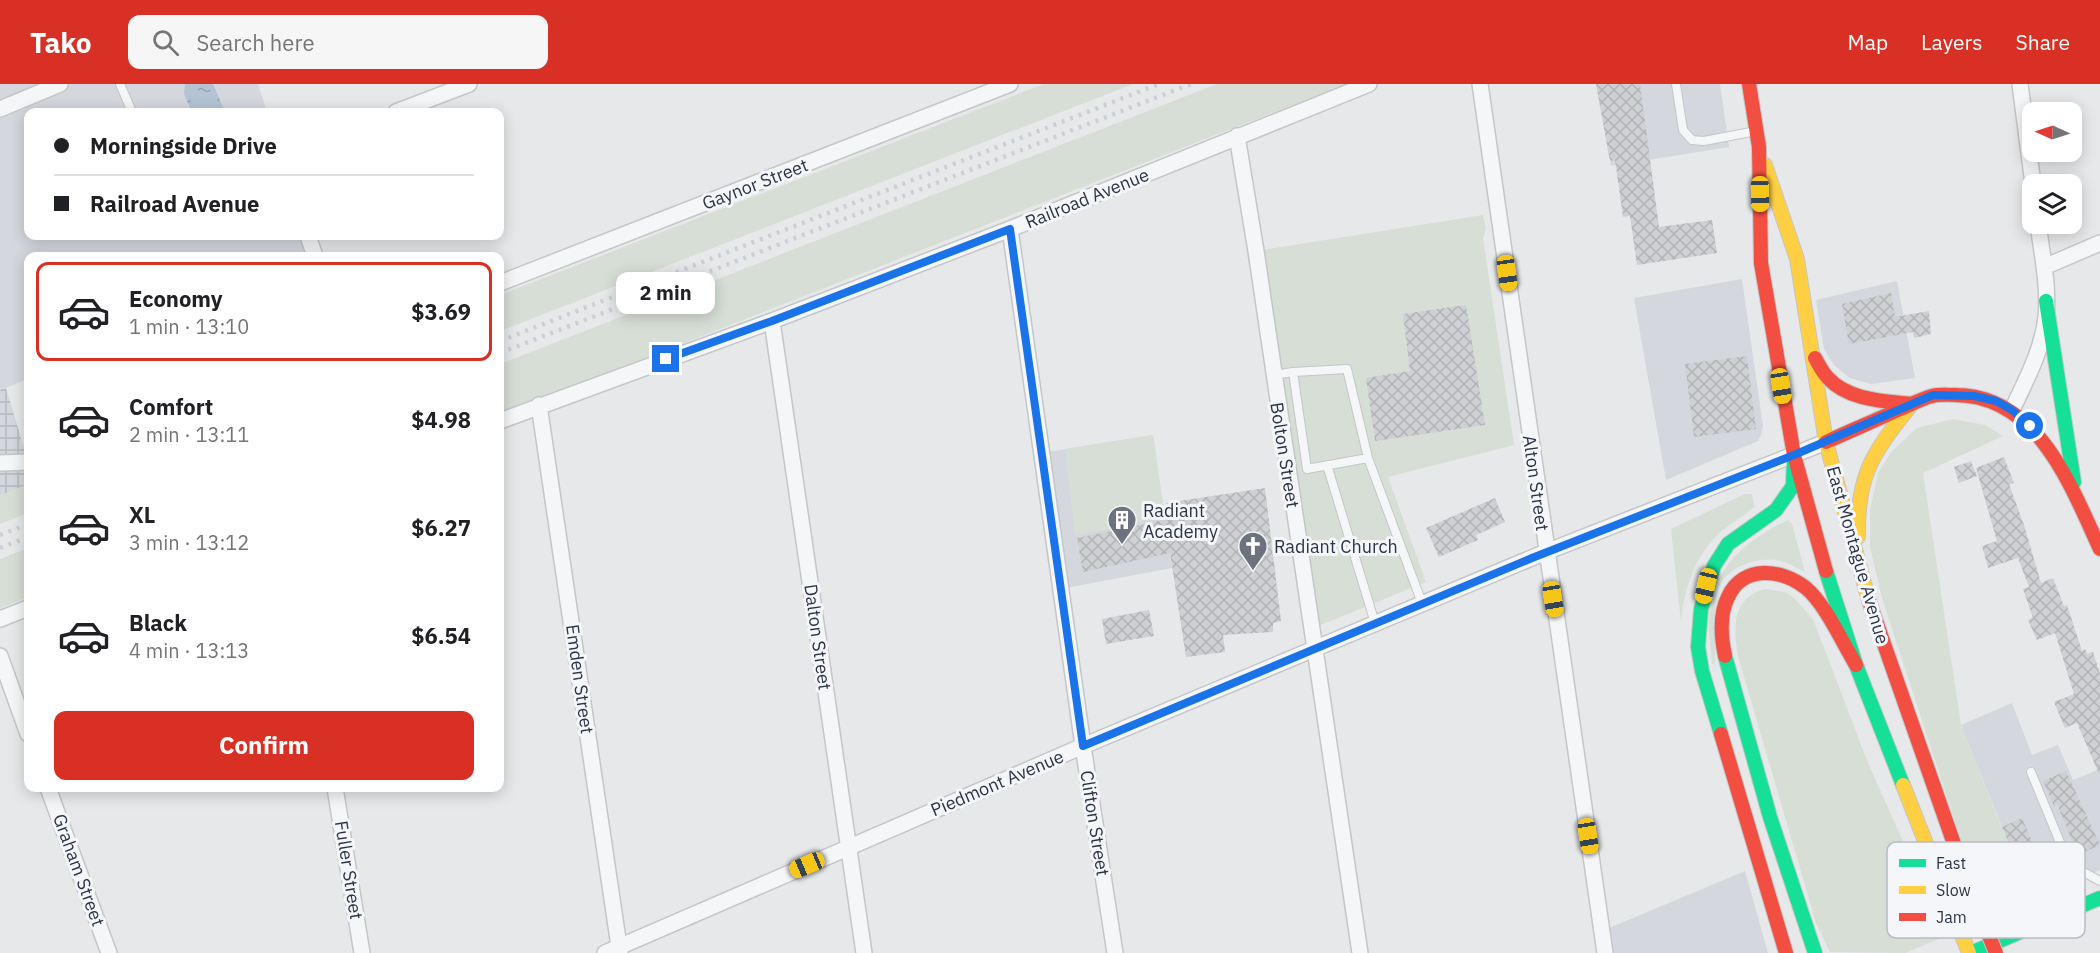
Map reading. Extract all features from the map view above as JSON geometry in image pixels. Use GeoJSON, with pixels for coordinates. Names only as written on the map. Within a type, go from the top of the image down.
{"type":"FeatureCollection","features":[{"type":"Feature","properties":{"kind":"main road","name":"East Montague Avenue"},"geometry":{"type":"LineString","coordinates":[[1749,84],[1760,147],[1797,259],[1826,442],[1857,561],[1877,625],[1953,842]]}},
{"type":"Feature","properties":{"kind":"main road","name":"East Montague Avenue"},"geometry":{"type":"LineString","coordinates":[[1760,147],[1761,263],[1794,455],[1833,598],[1925,842]]}},
{"type":"Feature","properties":{"kind":"main road"},"geometry":{"type":"LineString","coordinates":[[2046,301],[2076,498]]}},
{"type":"Feature","properties":{"kind":"main road"},"geometry":{"type":"LineString","coordinates":[[1812,352],[1829,380],[1846,391],[1872,401],[1913,404]]}},
{"type":"Feature","properties":{"kind":"main road"},"geometry":{"type":"LineString","coordinates":[[1826,442],[1933,395],[1958,395],[1996,401],[2012,410],[2030,426],[2055,458],[2100,549]]}},
{"type":"Feature","properties":{"kind":"main road"},"geometry":{"type":"LineString","coordinates":[[1857,561],[1859,499],[1870,462],[1886,435],[1913,404]]}},
{"type":"Feature","properties":{"kind":"main road"},"geometry":{"type":"LineString","coordinates":[[1786,953],[1706,682],[1698,647],[1701,609],[1713,566],[1728,544],[1776,510],[1793,486],[1794,455]]}},
{"type":"Feature","properties":{"kind":"main road"},"geometry":{"type":"LineString","coordinates":[[1815,953],[1770,818],[1726,664],[1721,623],[1731,590],[1738,581],[1750,574],[1765,572],[1779,573],[1800,583],[1812,593],[1856,664]]}},
{"type":"Feature","properties":{"kind":"main road"},"geometry":{"type":"LineString","coordinates":[[2085,905],[2100,898]]}},
{"type":"Feature","properties":{"kind":"main road","name":"East Montague Avenue"},"geometry":{"type":"LineString","coordinates":[[1964,938],[1970,953]]}},
{"type":"Feature","properties":{"kind":"main road","name":"East Montague Avenue"},"geometry":{"type":"LineString","coordinates":[[1990,938],[1996,953]]}},
{"type":"Feature","properties":{"kind":"main road"},"geometry":{"type":"LineString","coordinates":[[1970,953],[2006,938]]}},
{"type":"Feature","properties":{"kind":"street"},"geometry":{"type":"LineString","coordinates":[[0,109],[60,84]]}},
{"type":"Feature","properties":{"kind":"street"},"geometry":{"type":"LineString","coordinates":[[406,108],[469,84]]}},
{"type":"Feature","properties":{"kind":"street","name":"Gaynor Street"},"geometry":{"type":"LineString","coordinates":[[504,281],[1010,84]]}},
{"type":"Feature","properties":{"kind":"street","name":"Railroad Avenue"},"geometry":{"type":"LineString","coordinates":[[504,419],[772,321],[1010,229],[1369,84]]}},
{"type":"Feature","properties":{"kind":"street","name":"Alton Street"},"geometry":{"type":"LineString","coordinates":[[1480,84],[1605,953]]}},
{"type":"Feature","properties":{"kind":"street"},"geometry":{"type":"LineString","coordinates":[[2020,84],[2032,174]]}},
{"type":"Feature","properties":{"kind":"street","name":"Bolton Street"},"geometry":{"type":"LineString","coordinates":[[1237,136],[1360,953]]}},
{"type":"Feature","properties":{"kind":"street","name":"Clifton Street"},"geometry":{"type":"LineString","coordinates":[[1010,229],[1083,746],[1115,953]]}},
{"type":"Feature","properties":{"kind":"street"},"geometry":{"type":"LineString","coordinates":[[2012,410],[2037,356],[2044,327],[2046,301],[2039,234]]}},
{"type":"Feature","properties":{"kind":"street"},"geometry":{"type":"LineString","coordinates":[[2044,267],[2100,243]]}},
{"type":"Feature","properties":{"kind":"street","name":"Dalton Street"},"geometry":{"type":"LineString","coordinates":[[772,321],[864,953]]}},
{"type":"Feature","properties":{"kind":"street","name":"Emden Street"},"geometry":{"type":"LineString","coordinates":[[539,405],[620,950]]}},
{"type":"Feature","properties":{"kind":"street","name":"Piedmont Avenue"},"geometry":{"type":"LineString","coordinates":[[605,953],[620,950],[849,847],[1422,603],[1826,442]]}},
{"type":"Feature","properties":{"kind":"street"},"geometry":{"type":"LineString","coordinates":[[0,463],[24,462]]}},
{"type":"Feature","properties":{"kind":"street"},"geometry":{"type":"LineString","coordinates":[[0,619],[24,610]]}},
{"type":"Feature","properties":{"kind":"street"},"geometry":{"type":"LineString","coordinates":[[0,656],[24,723]]}},
{"type":"Feature","properties":{"kind":"street","name":"Graham Street"},"geometry":{"type":"LineString","coordinates":[[49,792],[109,953]]}},
{"type":"Feature","properties":{"kind":"street","name":"Fuller Street"},"geometry":{"type":"LineString","coordinates":[[336,792],[362,953]]}},
{"type":"Feature","properties":{"kind":"lane"},"geometry":{"type":"LineString","coordinates":[[120,84],[130,108]]}},
{"type":"Feature","properties":{"kind":"lane"},"geometry":{"type":"LineString","coordinates":[[1676,84],[1683,130],[1692,140],[1704,141],[1757,131]]}},
{"type":"Feature","properties":{"kind":"lane"},"geometry":{"type":"LineString","coordinates":[[1273,375],[1347,369],[1368,458],[1422,603]]}},
{"type":"Feature","properties":{"kind":"lane"},"geometry":{"type":"LineString","coordinates":[[1293,372],[1307,469],[1368,458]]}},
{"type":"Feature","properties":{"kind":"lane"},"geometry":{"type":"LineString","coordinates":[[1327,465],[1375,623]]}},
{"type":"Feature","properties":{"kind":"lane"},"geometry":{"type":"LineString","coordinates":[[2031,772],[2060,842]]}},
{"type":"Feature","properties":{"kind":"lane"},"geometry":{"type":"LineString","coordinates":[[2085,873],[2100,881]]}},
{"type":"Feature","properties":{"kind":"shaded area"},"geometry":{"type":"Polygon","coordinates":[[[0,84],[258,84],[266,108],[24,108],[24,240],[309,240],[314,252],[24,252],[24,381],[0,390],[0,84]]]}},
{"type":"Feature","properties":{"kind":"shaded area"},"geometry":{"type":"Polygon","coordinates":[[[1044,84],[1133,84],[504,329],[504,293],[1044,84]]]}},
{"type":"Feature","properties":{"kind":"shaded area"},"geometry":{"type":"Polygon","coordinates":[[[1217,84],[1346,84],[504,413],[504,362],[1217,84]]]}},
{"type":"Feature","properties":{"kind":"shaded area"},"geometry":{"type":"Polygon","coordinates":[[[1596,84],[1720,84],[1729,147],[1611,166],[1596,84]]]}},
{"type":"Feature","properties":{"kind":"shaded area"},"geometry":{"type":"Polygon","coordinates":[[[1483,215],[1486,229],[1483,238],[1514,445],[1388,477],[1426,582],[1311,629],[1256,251],[1483,215]]]}},
{"type":"Feature","properties":{"kind":"shaded area"},"geometry":{"type":"Polygon","coordinates":[[[1742,279],[1763,426],[1761,435],[1758,441],[1666,480],[1634,298],[1742,279]]]}},
{"type":"Feature","properties":{"kind":"shaded area"},"geometry":{"type":"Polygon","coordinates":[[[1897,281],[1915,378],[1871,384],[1850,378],[1834,365],[1824,349],[1816,300],[1897,281]]]}},
{"type":"Feature","properties":{"kind":"shaded area"},"geometry":{"type":"Polygon","coordinates":[[[6,388],[24,448],[24,486],[0,496],[0,390],[6,388]]]}},
{"type":"Feature","properties":{"kind":"shaded area"},"geometry":{"type":"Polygon","coordinates":[[[1953,419],[1985,425],[2003,436],[1923,473],[1961,725],[2007,842],[1962,842],[1882,598],[1870,547],[1870,510],[1878,473],[1891,452],[1917,428],[1953,419]]]}},
{"type":"Feature","properties":{"kind":"shaded area"},"geometry":{"type":"Polygon","coordinates":[[[1153,435],[1172,568],[1060,589],[1041,453],[1153,435]]]}},
{"type":"Feature","properties":{"kind":"shaded area"},"geometry":{"type":"Polygon","coordinates":[[[1153,435],[1165,517],[1075,536],[1065,449],[1153,435]]]}},
{"type":"Feature","properties":{"kind":"shaded area"},"geometry":{"type":"Polygon","coordinates":[[[24,486],[24,515],[0,524],[0,496],[24,486]]]}},
{"type":"Feature","properties":{"kind":"shaded area"},"geometry":{"type":"Polygon","coordinates":[[[1745,494],[1752,494],[1754,507],[1723,530],[1705,549],[1688,584],[1681,622],[1671,529],[1745,494]]]}},
{"type":"Feature","properties":{"kind":"shaded area"},"geometry":{"type":"Polygon","coordinates":[[[1788,520],[1792,524],[1805,572],[1783,562],[1767,560],[1748,563],[1731,572],[1725,578],[1717,594],[1715,664],[1712,664],[1709,638],[1711,603],[1723,572],[1744,548],[1788,520]]]}},
{"type":"Feature","properties":{"kind":"shaded area"},"geometry":{"type":"Polygon","coordinates":[[[24,550],[24,599],[0,608],[0,559],[24,550]]]}},
{"type":"Feature","properties":{"kind":"shaded area"},"geometry":{"type":"Polygon","coordinates":[[[1765,589],[1785,592],[1793,597],[1813,619],[1868,763],[1903,842],[1887,842],[1887,938],[1941,938],[1905,953],[1830,952],[1816,923],[1738,656],[1735,635],[1737,615],[1746,599],[1765,589]]]}},
{"type":"Feature","properties":{"kind":"shaded area"},"geometry":{"type":"Polygon","coordinates":[[[2012,703],[2032,755],[2058,745],[2073,780],[2100,769],[2100,870],[2085,876],[2085,842],[2008,842],[1961,725],[2012,703]]]}},
{"type":"Feature","properties":{"kind":"shaded area"},"geometry":{"type":"Polygon","coordinates":[[[1745,871],[1768,953],[1605,953],[1602,931],[1745,871]]]}},
{"type":"Feature","properties":{"kind":"water"},"geometry":{"type":"Polygon","coordinates":[[[185,84],[213,84],[223,108],[190,108],[184,94],[185,84]]]}},
{"type":"Feature","properties":{"kind":"building"},"geometry":{"type":"Polygon","coordinates":[[[1596,84],[1640,84],[1659,227],[1712,220],[1717,253],[1637,265],[1630,216],[1623,217],[1615,160],[1610,161],[1596,84]]]}},
{"type":"Feature","properties":{"kind":"building"},"geometry":{"type":"Polygon","coordinates":[[[1891,293],[1895,317],[1929,311],[1931,334],[1914,338],[1913,332],[1849,344],[1842,304],[1891,293]]]}},
{"type":"Feature","properties":{"kind":"building"},"geometry":{"type":"Polygon","coordinates":[[[1466,305],[1485,425],[1375,441],[1366,378],[1410,371],[1403,314],[1466,305]]]}},
{"type":"Feature","properties":{"kind":"building"},"geometry":{"type":"Polygon","coordinates":[[[1747,356],[1756,429],[1694,437],[1685,364],[1747,356]]]}},
{"type":"Feature","properties":{"kind":"building"},"geometry":{"type":"Polygon","coordinates":[[[2004,457],[2014,483],[2009,484],[2041,583],[2053,578],[2064,606],[2067,605],[2082,651],[2085,649],[2087,654],[2093,652],[2100,674],[2100,776],[2077,723],[2065,728],[2054,702],[2074,694],[2055,633],[2037,640],[2028,620],[2033,618],[2023,589],[2029,587],[2018,558],[1988,568],[1982,546],[1997,541],[1976,468],[2004,457]]]}},
{"type":"Feature","properties":{"kind":"building"},"geometry":{"type":"Polygon","coordinates":[[[1971,461],[1977,476],[1959,483],[1954,467],[1971,461]]]}},
{"type":"Feature","properties":{"kind":"building","name":"Radiant Church"},"geometry":{"type":"Polygon","coordinates":[[[1265,488],[1281,621],[1273,623],[1273,632],[1223,635],[1225,652],[1186,657],[1170,553],[1083,572],[1077,538],[1169,519],[1166,503],[1265,488]]]}},
{"type":"Feature","properties":{"kind":"building"},"geometry":{"type":"Polygon","coordinates":[[[1495,498],[1505,522],[1476,535],[1478,540],[1439,557],[1426,528],[1495,498]]]}},
{"type":"Feature","properties":{"kind":"building"},"geometry":{"type":"Polygon","coordinates":[[[1149,610],[1154,636],[1106,644],[1102,619],[1149,610]]]}},
{"type":"Feature","properties":{"kind":"building"},"geometry":{"type":"Polygon","coordinates":[[[2066,771],[2100,845],[2085,852],[2085,842],[2073,842],[2057,804],[2054,806],[2043,781],[2066,771]]]}},
{"type":"Feature","properties":{"kind":"building"},"geometry":{"type":"Polygon","coordinates":[[[2022,818],[2032,842],[2008,842],[2002,827],[2022,818]]]}},
{"type":"Feature","properties":{"kind":"railway"},"geometry":{"type":"LineString","coordinates":[[504,339],[1159,84]]}},
{"type":"Feature","properties":{"kind":"railway"},"geometry":{"type":"LineString","coordinates":[[504,351],[1191,84]]}},
{"type":"Feature","properties":{"kind":"railway"},"geometry":{"type":"LineString","coordinates":[[0,535],[24,526]]}},
{"type":"Feature","properties":{"kind":"railway"},"geometry":{"type":"LineString","coordinates":[[0,548],[24,539]]}},
{"type":"Feature","properties":{"kind":"traffic: fast"},"geometry":{"type":"LineString","coordinates":[[2046,301],[2074,482]]}},
{"type":"Feature","properties":{"kind":"traffic: fast"},"geometry":{"type":"LineString","coordinates":[[1721,734],[1702,671],[1698,647],[1701,609],[1714,566],[1728,544],[1776,510],[1793,486],[1794,455]]}},
{"type":"Feature","properties":{"kind":"traffic: fast"},"geometry":{"type":"LineString","coordinates":[[1826,571],[1856,665],[1903,785]]}},
{"type":"Feature","properties":{"kind":"traffic: fast"},"geometry":{"type":"LineString","coordinates":[[1725,656],[1770,817],[1815,953]]}},
{"type":"Feature","properties":{"kind":"traffic: fast"},"geometry":{"type":"LineString","coordinates":[[2085,904],[2100,898]]}},
{"type":"Feature","properties":{"kind":"traffic: fast"},"geometry":{"type":"LineString","coordinates":[[1971,953],[2006,938]]}},
{"type":"Feature","properties":{"kind":"traffic: slow"},"geometry":{"type":"LineString","coordinates":[[1765,165],[1797,259],[1826,442],[1869,601]]}},
{"type":"Feature","properties":{"kind":"traffic: slow"},"geometry":{"type":"LineString","coordinates":[[1858,537],[1860,498],[1869,468],[1884,440],[1908,409]]}},
{"type":"Feature","properties":{"kind":"traffic: slow"},"geometry":{"type":"LineString","coordinates":[[1903,785],[1925,842]]}},
{"type":"Feature","properties":{"kind":"traffic: slow"},"geometry":{"type":"LineString","coordinates":[[1963,938],[1969,953]]}},
{"type":"Feature","properties":{"kind":"traffic: jam"},"geometry":{"type":"LineString","coordinates":[[1749,84],[1759,147],[1761,263],[1794,455],[1826,571]]}},
{"type":"Feature","properties":{"kind":"traffic: jam"},"geometry":{"type":"LineString","coordinates":[[1815,358],[1828,378],[1845,391],[1867,398],[1911,404]]}},
{"type":"Feature","properties":{"kind":"traffic: jam"},"geometry":{"type":"LineString","coordinates":[[1826,442],[1932,396],[1955,395],[1984,399],[2009,410],[2030,427],[2048,448],[2077,498],[2100,549]]}},
{"type":"Feature","properties":{"kind":"traffic: jam"},"geometry":{"type":"LineString","coordinates":[[1725,656],[1722,626],[1723,611],[1728,597],[1743,579],[1764,573],[1786,577],[1806,588],[1827,614],[1856,665]]}},
{"type":"Feature","properties":{"kind":"traffic: jam"},"geometry":{"type":"LineString","coordinates":[[1869,601],[1953,842]]}},
{"type":"Feature","properties":{"kind":"traffic: jam"},"geometry":{"type":"LineString","coordinates":[[1721,734],[1786,953]]}},
{"type":"Feature","properties":{"kind":"traffic: jam"},"geometry":{"type":"LineString","coordinates":[[1990,938],[1996,953]]}},
{"type":"Feature","properties":{"kind":"place","name":"Radiant Academy"},"geometry":{"type":"Point","coordinates":[1122,546]}},
{"type":"Feature","properties":{"kind":"place","name":"Radiant Church"},"geometry":{"type":"Point","coordinates":[1253,572]}},
{"type":"Feature","properties":{"kind":"route"},"geometry":{"type":"LineString","coordinates":[[666,359],[772,321],[1010,229],[1083,746],[1532,558],[1826,442],[1933,395],[1974,396],[1996,401],[2012,410],[2030,426]]}}]}
